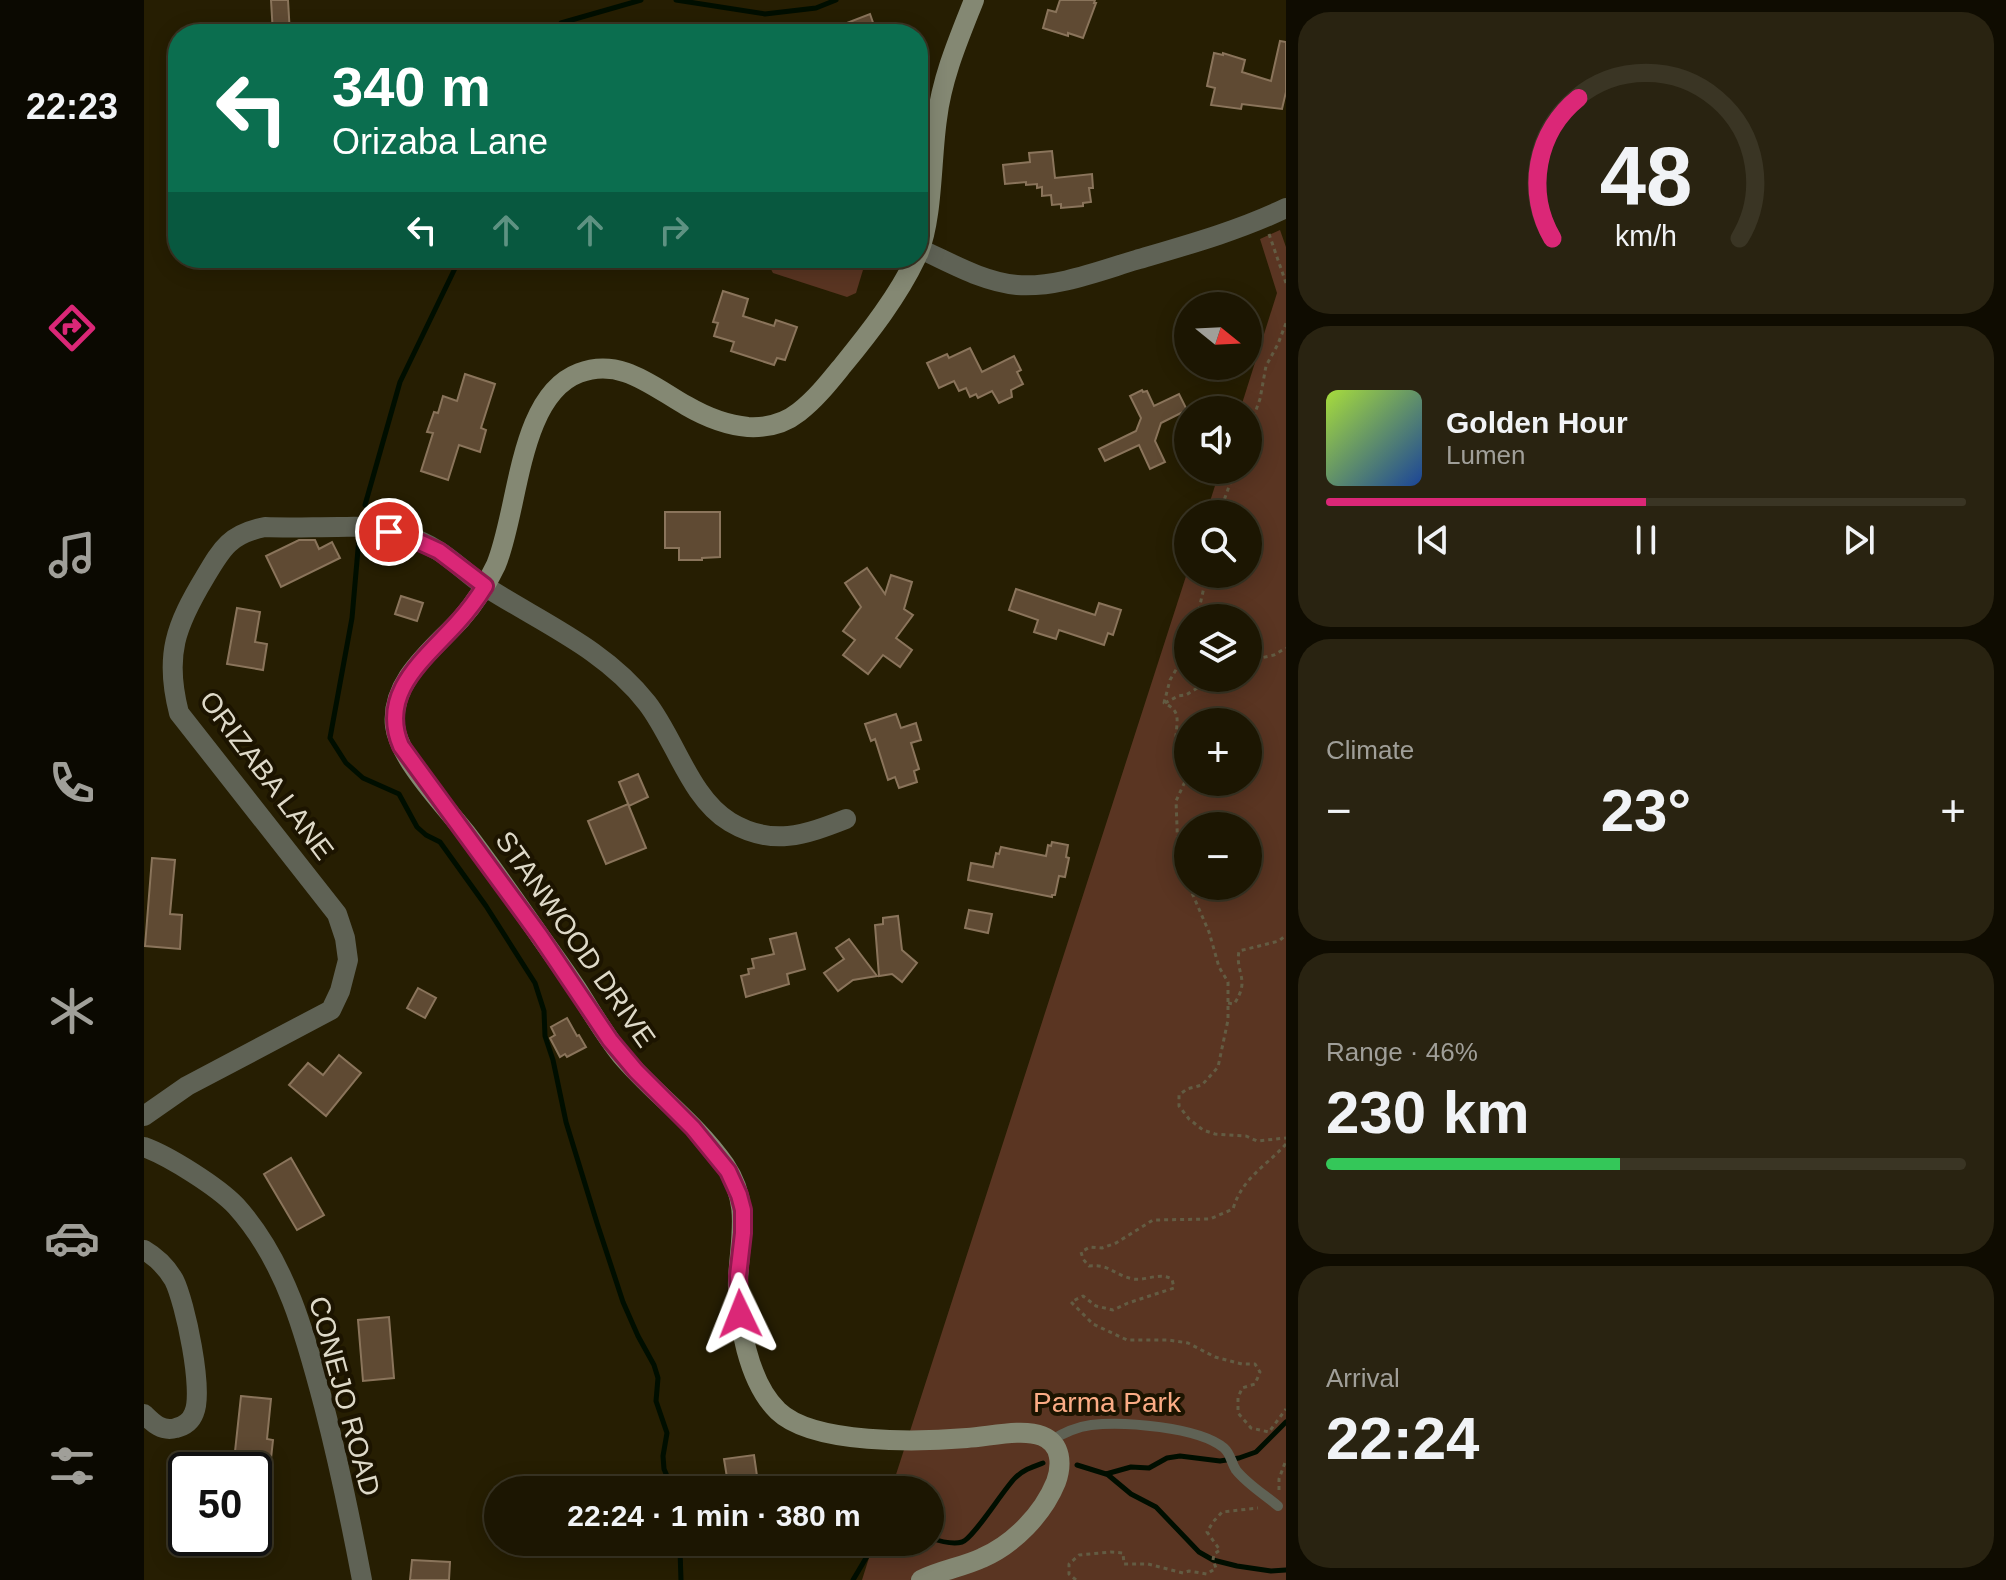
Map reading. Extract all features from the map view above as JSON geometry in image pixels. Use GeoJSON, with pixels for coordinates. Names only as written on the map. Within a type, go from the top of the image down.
{"type":"FeatureCollection","features":[{"type":"Feature","properties":{"kind":"main road","name":"STANWOOD DRIVE"},"geometry":{"type":"LineString","coordinates":[[928,212],[933,145],[941,97],[955,48],[974,0]]}},
{"type":"Feature","properties":{"kind":"main road","name":"STANWOOD DRIVE"},"geometry":{"type":"LineString","coordinates":[[911,268],[881,315],[826,386],[801,411],[780,423],[753,427],[723,422],[691,409],[649,383],[620,370],[589,370],[563,381],[550,393],[536,416],[503,544],[485,586],[460,620],[408,677],[395,709],[398,738],[610,1040],[636,1071],[699,1134],[732,1177],[743,1210],[738,1295],[743,1334],[751,1364],[766,1397],[781,1414],[800,1425],[850,1436],[946,1440],[1026,1433],[1050,1441]]}},
{"type":"Feature","properties":{"kind":"main road"},"geometry":{"type":"LineString","coordinates":[[921,1580],[988,1556],[1005,1546],[1034,1517],[1051,1492],[1060,1469],[1059,1454],[1050,1441]]}},
{"type":"Feature","properties":{"kind":"street"},"geometry":{"type":"LineString","coordinates":[[928,258],[994,281],[1030,284],[1061,280],[1212,237],[1286,208]]}},
{"type":"Feature","properties":{"kind":"street","name":"ORIZABA LANE"},"geometry":{"type":"LineString","coordinates":[[144,1116],[187,1086],[331,1010],[343,983],[348,960],[337,914],[179,713],[174,694],[174,647],[187,607],[222,548],[249,531],[265,527],[373,527],[406,536],[439,551],[485,586],[580,642],[605,661],[638,692],[661,723],[699,791],[729,822],[757,833],[781,837],[807,833],[846,819]]}},
{"type":"Feature","properties":{"kind":"street","name":"CONEJO ROAD"},"geometry":{"type":"LineString","coordinates":[[144,1147],[167,1157],[235,1205],[275,1264],[309,1345],[336,1453],[362,1580]]}},
{"type":"Feature","properties":{"kind":"street"},"geometry":{"type":"LineString","coordinates":[[144,1250],[165,1267],[175,1282],[190,1334],[196,1404],[188,1422],[179,1428],[156,1426],[144,1414]]}},
{"type":"Feature","properties":{"kind":"lane"},"geometry":{"type":"LineString","coordinates":[[1050,1441],[1068,1431],[1091,1425],[1138,1426],[1186,1432],[1214,1442],[1229,1453],[1234,1468],[1278,1506]]}},
{"type":"Feature","properties":{"kind":"path"},"geometry":{"type":"LineString","coordinates":[[1264,219],[1286,283]]}},
{"type":"Feature","properties":{"kind":"path"},"geometry":{"type":"LineString","coordinates":[[1261,396],[1266,366],[1286,323]]}},
{"type":"Feature","properties":{"kind":"path"},"geometry":{"type":"LineString","coordinates":[[1262,658],[1286,648]]}},
{"type":"Feature","properties":{"kind":"path"},"geometry":{"type":"LineString","coordinates":[[1164,703],[1174,673]]}},
{"type":"Feature","properties":{"kind":"path"},"geometry":{"type":"LineString","coordinates":[[1164,703],[1191,692]]}},
{"type":"Feature","properties":{"kind":"path"},"geometry":{"type":"LineString","coordinates":[[1164,703],[1174,710]]}},
{"type":"Feature","properties":{"kind":"path"},"geometry":{"type":"LineString","coordinates":[[1195,900],[1219,967],[1228,982],[1228,1020],[1218,1067],[1202,1085],[1179,1095],[1179,1106],[1203,1130],[1215,1134],[1246,1136],[1257,1141],[1286,1141]]}},
{"type":"Feature","properties":{"kind":"path"},"geometry":{"type":"LineString","coordinates":[[1228,1003],[1234,1004],[1241,990],[1243,976],[1237,963],[1239,951],[1279,941],[1286,935]]}},
{"type":"Feature","properties":{"kind":"path"},"geometry":{"type":"LineString","coordinates":[[1285,1409],[1269,1432],[1251,1428],[1238,1413],[1238,1398],[1242,1388],[1255,1384],[1260,1372],[1255,1364],[1215,1357],[1188,1343],[1127,1340],[1093,1324],[1071,1302],[1083,1296],[1096,1306],[1113,1310],[1174,1288],[1172,1279],[1163,1275],[1137,1280],[1101,1265],[1089,1266],[1081,1252],[1090,1247],[1102,1248],[1116,1243],[1153,1220],[1210,1219],[1233,1209],[1252,1174],[1272,1159],[1286,1141]]}},
{"type":"Feature","properties":{"kind":"path"},"geometry":{"type":"LineString","coordinates":[[1076,1580],[1069,1574],[1069,1564],[1079,1555],[1111,1552],[1123,1553],[1124,1564],[1148,1564],[1183,1573],[1207,1574],[1216,1568],[1214,1554],[1220,1550],[1207,1532],[1213,1522],[1222,1512],[1278,1506],[1279,1479],[1286,1460]]}},
{"type":"Feature","properties":{"kind":"green space","name":"Parma Park"},"geometry":{"type":"Polygon","coordinates":[[[1280,230],[1286,247],[1286,1580],[862,1580],[870,1556],[944,1556],[944,1476],[896,1476],[1174,613],[1174,692],[1262,692],[1262,604],[1177,604],[1182,588],[1262,588],[1262,500],[1210,500],[1216,484],[1262,484],[1262,396],[1244,396],[1249,380],[1262,380],[1262,340],[1277,293],[1260,239],[1280,230]]]}},
{"type":"Feature","properties":{"kind":"green space"},"geometry":{"type":"Polygon","coordinates":[[[770,268],[864,268],[856,293],[847,297],[773,273],[770,268]]]}},
{"type":"Feature","properties":{"kind":"building"},"geometry":{"type":"Polygon","coordinates":[[[271,0],[288,0],[289,24],[272,24],[271,0]]]}},
{"type":"Feature","properties":{"kind":"building"},"geometry":{"type":"Polygon","coordinates":[[[1060,0],[1095,0],[1083,38],[1043,28],[1048,10],[1056,12],[1060,0]]]}},
{"type":"Feature","properties":{"kind":"building"},"geometry":{"type":"Polygon","coordinates":[[[870,14],[874,24],[844,24],[870,14]]]}},
{"type":"Feature","properties":{"kind":"building"},"geometry":{"type":"Polygon","coordinates":[[[1280,41],[1286,42],[1286,92],[1282,109],[1242,104],[1241,109],[1211,105],[1215,88],[1207,86],[1214,53],[1245,60],[1242,72],[1271,81],[1280,41]]]}},
{"type":"Feature","properties":{"kind":"building"},"geometry":{"type":"Polygon","coordinates":[[[1052,151],[1055,178],[1092,174],[1093,188],[1089,188],[1091,202],[1061,208],[1061,204],[1052,205],[1051,195],[1042,196],[1042,187],[1037,188],[1037,184],[1005,184],[1003,165],[1030,162],[1029,153],[1052,151]]]}},
{"type":"Feature","properties":{"kind":"building"},"geometry":{"type":"Polygon","coordinates":[[[723,291],[748,299],[743,316],[774,326],[776,320],[797,327],[785,360],[777,358],[774,365],[731,351],[734,342],[714,336],[718,323],[713,322],[723,291]]]}},
{"type":"Feature","properties":{"kind":"building"},"geometry":{"type":"Polygon","coordinates":[[[970,348],[982,372],[1014,356],[1023,384],[1011,390],[1012,397],[999,403],[992,391],[978,398],[976,394],[970,397],[966,388],[959,391],[954,381],[939,388],[927,363],[947,354],[949,358],[970,348]]]}},
{"type":"Feature","properties":{"kind":"building"},"geometry":{"type":"Polygon","coordinates":[[[465,374],[495,384],[481,428],[486,430],[480,452],[459,445],[448,480],[421,471],[433,433],[427,432],[443,396],[457,401],[465,374]]]}},
{"type":"Feature","properties":{"kind":"building"},"geometry":{"type":"Polygon","coordinates":[[[1147,391],[1154,406],[1174,396],[1174,416],[1161,423],[1155,441],[1165,462],[1150,469],[1139,445],[1105,461],[1099,449],[1136,431],[1141,418],[1130,396],[1147,391]]]}},
{"type":"Feature","properties":{"kind":"building"},"geometry":{"type":"Polygon","coordinates":[[[665,512],[720,512],[720,557],[679,560],[679,548],[665,548],[665,512]]]}},
{"type":"Feature","properties":{"kind":"building"},"geometry":{"type":"Polygon","coordinates":[[[299,540],[315,540],[319,549],[332,542],[340,558],[281,587],[266,556],[299,540]]]}},
{"type":"Feature","properties":{"kind":"building"},"geometry":{"type":"Polygon","coordinates":[[[867,568],[885,594],[891,575],[912,582],[904,609],[913,615],[896,638],[912,650],[900,667],[883,655],[868,674],[843,655],[855,640],[843,631],[861,607],[845,583],[867,568]]]}},
{"type":"Feature","properties":{"kind":"building"},"geometry":{"type":"Polygon","coordinates":[[[1016,589],[1095,615],[1099,603],[1121,610],[1113,635],[1108,633],[1104,645],[1059,630],[1056,639],[1034,632],[1038,620],[1009,610],[1016,589]]]}},
{"type":"Feature","properties":{"kind":"building"},"geometry":{"type":"Polygon","coordinates":[[[401,596],[423,603],[417,621],[395,614],[401,596]]]}},
{"type":"Feature","properties":{"kind":"building"},"geometry":{"type":"Polygon","coordinates":[[[237,608],[260,612],[255,642],[267,644],[263,670],[227,664],[237,608]]]}},
{"type":"Feature","properties":{"kind":"building"},"geometry":{"type":"Polygon","coordinates":[[[896,714],[901,728],[916,723],[921,740],[911,743],[919,769],[914,771],[917,782],[899,788],[895,777],[888,780],[875,739],[871,741],[865,724],[896,714]]]}},
{"type":"Feature","properties":{"kind":"building"},"geometry":{"type":"Polygon","coordinates":[[[638,774],[648,797],[629,806],[619,782],[638,774]]]}},
{"type":"Feature","properties":{"kind":"building"},"geometry":{"type":"Polygon","coordinates":[[[628,804],[646,848],[606,864],[588,821],[628,804]]]}},
{"type":"Feature","properties":{"kind":"building"},"geometry":{"type":"Polygon","coordinates":[[[1052,842],[1068,845],[1066,857],[1069,858],[1065,877],[1059,876],[1052,897],[968,880],[971,863],[993,867],[996,853],[999,854],[1001,847],[1046,856],[1048,845],[1051,846],[1052,842]]]}},
{"type":"Feature","properties":{"kind":"building"},"geometry":{"type":"Polygon","coordinates":[[[152,858],[175,860],[170,914],[182,915],[180,949],[145,946],[152,858]]]}},
{"type":"Feature","properties":{"kind":"building"},"geometry":{"type":"Polygon","coordinates":[[[969,910],[992,914],[988,933],[965,928],[969,910]]]}},
{"type":"Feature","properties":{"kind":"building"},"geometry":{"type":"Polygon","coordinates":[[[898,916],[902,950],[917,963],[902,982],[892,974],[879,976],[875,925],[883,924],[883,918],[898,916]]]}},
{"type":"Feature","properties":{"kind":"building"},"geometry":{"type":"Polygon","coordinates":[[[796,933],[805,969],[787,974],[789,984],[746,997],[741,976],[749,974],[748,969],[754,968],[752,959],[774,954],[770,939],[796,933]]]}},
{"type":"Feature","properties":{"kind":"building"},"geometry":{"type":"Polygon","coordinates":[[[849,939],[877,976],[853,980],[838,991],[824,973],[844,959],[836,948],[849,939]]]}},
{"type":"Feature","properties":{"kind":"building"},"geometry":{"type":"Polygon","coordinates":[[[418,988],[436,998],[425,1018],[407,1008],[418,988]]]}},
{"type":"Feature","properties":{"kind":"building"},"geometry":{"type":"Polygon","coordinates":[[[567,1018],[586,1047],[567,1057],[565,1054],[560,1057],[550,1038],[555,1035],[551,1027],[567,1018]]]}},
{"type":"Feature","properties":{"kind":"building"},"geometry":{"type":"Polygon","coordinates":[[[339,1055],[361,1073],[326,1116],[289,1085],[308,1063],[323,1075],[339,1055]]]}},
{"type":"Feature","properties":{"kind":"building"},"geometry":{"type":"Polygon","coordinates":[[[291,1158],[324,1215],[297,1230],[264,1174],[291,1158]]]}},
{"type":"Feature","properties":{"kind":"building"},"geometry":{"type":"Polygon","coordinates":[[[389,1317],[394,1378],[363,1381],[358,1320],[389,1317]]]}},
{"type":"Feature","properties":{"kind":"building"},"geometry":{"type":"Polygon","coordinates":[[[241,1396],[271,1399],[267,1439],[273,1440],[272,1452],[235,1452],[241,1396]]]}},
{"type":"Feature","properties":{"kind":"building"},"geometry":{"type":"Polygon","coordinates":[[[754,1455],[757,1476],[727,1476],[724,1459],[754,1455]]]}},
{"type":"Feature","properties":{"kind":"building"},"geometry":{"type":"Polygon","coordinates":[[[412,1560],[450,1562],[449,1580],[410,1580],[412,1560]]]}},
{"type":"Feature","properties":{"kind":"waterway"},"geometry":{"type":"LineString","coordinates":[[560,24],[641,0]]}},
{"type":"Feature","properties":{"kind":"waterway"},"geometry":{"type":"LineString","coordinates":[[676,0],[765,14],[816,8],[836,0]]}},
{"type":"Feature","properties":{"kind":"waterway"},"geometry":{"type":"LineString","coordinates":[[365,505],[400,382],[455,268]]}},
{"type":"Feature","properties":{"kind":"waterway"},"geometry":{"type":"LineString","coordinates":[[359,538],[352,618],[330,738],[346,763],[363,778],[399,794],[417,827],[440,842],[535,983],[544,1011],[545,1036],[566,1122],[597,1223],[623,1302],[658,1378],[656,1401],[667,1433],[663,1456],[667,1476]]}},
{"type":"Feature","properties":{"kind":"waterway"},"geometry":{"type":"LineString","coordinates":[[1077,1465],[1106,1474],[1131,1467],[1149,1468],[1167,1458],[1180,1456],[1220,1461],[1239,1458],[1256,1452],[1286,1422]]}},
{"type":"Feature","properties":{"kind":"waterway"},"geometry":{"type":"LineString","coordinates":[[944,1541],[954,1543],[967,1539],[1015,1478],[1043,1463]]}},
{"type":"Feature","properties":{"kind":"waterway"},"geometry":{"type":"LineString","coordinates":[[1107,1474],[1131,1494],[1156,1507],[1199,1552],[1213,1560],[1271,1571],[1286,1570]]}},
{"type":"Feature","properties":{"kind":"waterway"},"geometry":{"type":"LineString","coordinates":[[680,1556],[681,1580]]}},
{"type":"Feature","properties":{"kind":"waterway"},"geometry":{"type":"LineString","coordinates":[[853,1580],[867,1556]]}},
{"type":"Feature","properties":{"kind":"route"},"geometry":{"type":"LineString","coordinates":[[389,532],[439,551],[485,586],[460,620],[408,677],[395,709],[401,746],[540,936],[623,1057],[716,1153],[732,1177],[743,1210],[738,1276],[740,1314]]}}]}
